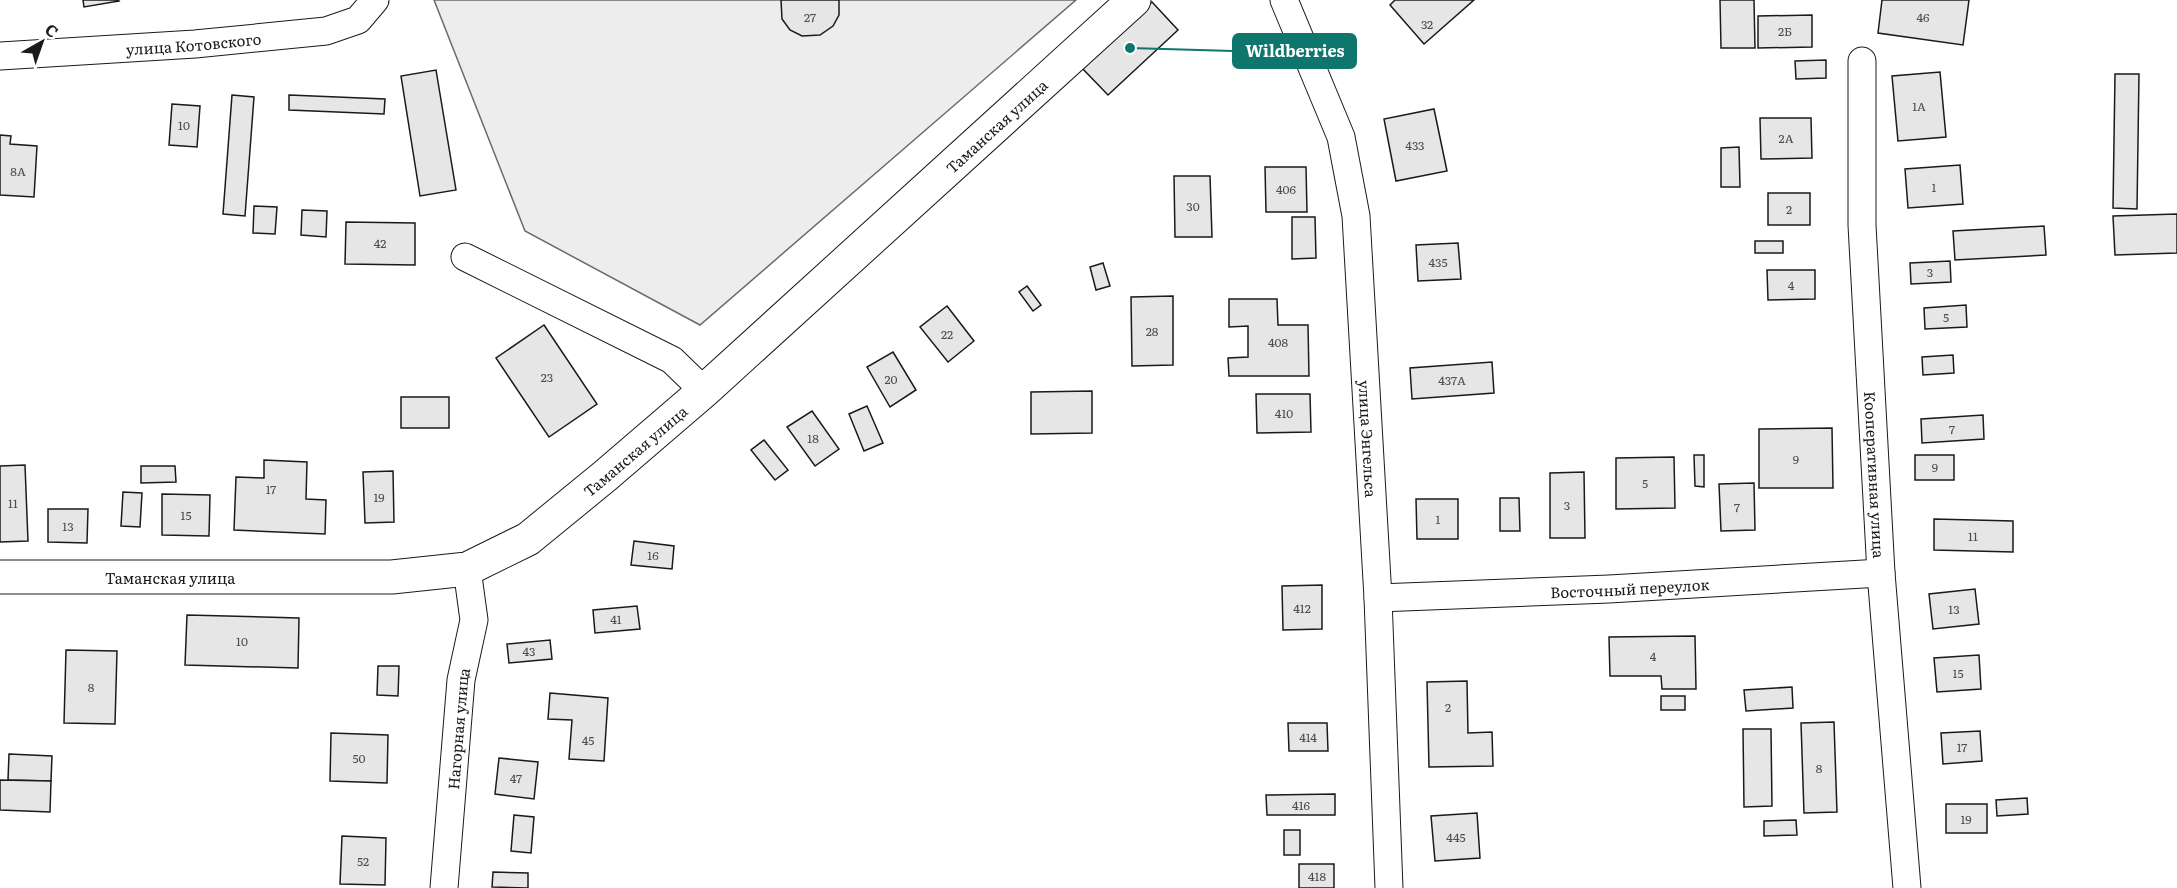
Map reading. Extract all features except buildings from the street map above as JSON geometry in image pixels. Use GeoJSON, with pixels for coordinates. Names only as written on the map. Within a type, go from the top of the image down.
{"type":"FeatureCollection","features":[{"type":"Feature","properties":{"kind":"street","name":"улица Котовского"},"geometry":{"type":"LineString","coordinates":[[0,56],[195,44],[326,31],[358,20],[375,0]]}},
{"type":"Feature","properties":{"kind":"street","name":"Таманская улица"},"geometry":{"type":"LineString","coordinates":[[0,577],[392,577],[467,569],[528,539],[704,391],[1134,0]]}},
{"type":"Feature","properties":{"kind":"street","name":"улица Энгельса"},"geometry":{"type":"LineString","coordinates":[[1284,0],[1341,136],[1356,216],[1378,598],[1389,888]]}},
{"type":"Feature","properties":{"kind":"street","name":"Кооперативная улица"},"geometry":{"type":"LineString","coordinates":[[1862,61],[1862,225],[1881,573],[1907,888]]}},
{"type":"Feature","properties":{"kind":"street"},"geometry":{"type":"LineString","coordinates":[[465,257],[672,360],[704,391]]}},
{"type":"Feature","properties":{"kind":"street","name":"Нагорная улица"},"geometry":{"type":"LineString","coordinates":[[444,888],[461,680],[474,620],[467,569]]}},
{"type":"Feature","properties":{"kind":"street","name":"Восточный переулок"},"geometry":{"type":"LineString","coordinates":[[1378,598],[1609,589],[1881,573]]}},
{"type":"Feature","properties":{"kind":"shaded area"},"geometry":{"type":"Polygon","coordinates":[[[434,0],[1076,0],[700,325],[525,231],[434,0]]]}},
{"type":"Feature","properties":{"kind":"place","name":"Wildberries"},"geometry":{"type":"Point","coordinates":[1130,48]}}]}
